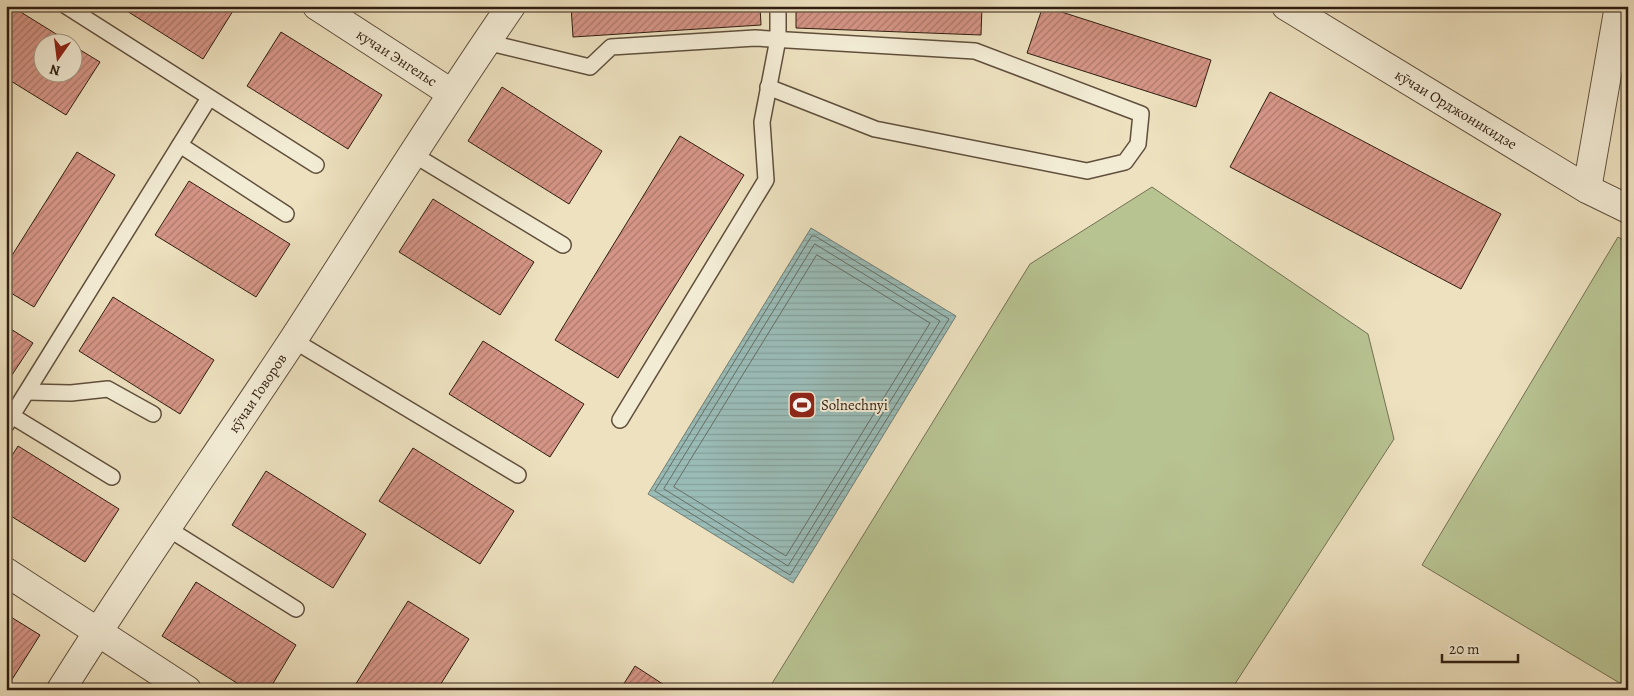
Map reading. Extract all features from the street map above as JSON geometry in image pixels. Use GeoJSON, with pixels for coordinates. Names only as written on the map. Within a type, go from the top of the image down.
{"type":"FeatureCollection","features":[{"type":"Feature","properties":{"kind":"street","name":"кучаи Энгельс"},"geometry":{"type":"LineString","coordinates":[[317,6],[450,93]]}},
{"type":"Feature","properties":{"kind":"street"},"geometry":{"type":"LineString","coordinates":[[450,93],[511,6]]}},
{"type":"Feature","properties":{"kind":"street","name":"кӯчаи Орджоникидзе"},"geometry":{"type":"LineString","coordinates":[[1286,6],[1588,189],[1628,209]]}},
{"type":"Feature","properties":{"kind":"street"},"geometry":{"type":"LineString","coordinates":[[1588,189],[1619,6]]}},
{"type":"Feature","properties":{"kind":"street","name":"кӯчаи Говоров"},"geometry":{"type":"LineString","coordinates":[[61,690],[98,631],[293,340],[450,93]]}},
{"type":"Feature","properties":{"kind":"street"},"geometry":{"type":"LineString","coordinates":[[6,572],[187,690]]}},
{"type":"Feature","properties":{"kind":"lane"},"geometry":{"type":"LineString","coordinates":[[66,6],[316,164]]}},
{"type":"Feature","properties":{"kind":"lane"},"geometry":{"type":"LineString","coordinates":[[620,420],[766,180],[762,122],[778,39],[778,6]]}},
{"type":"Feature","properties":{"kind":"lane"},"geometry":{"type":"LineString","coordinates":[[486,42],[590,67],[611,47],[755,38],[974,51],[1141,114],[1138,144],[1125,162],[1087,171],[875,129],[768,87]]}},
{"type":"Feature","properties":{"kind":"lane"},"geometry":{"type":"LineString","coordinates":[[112,477],[9,421],[209,98]]}},
{"type":"Feature","properties":{"kind":"lane"},"geometry":{"type":"LineString","coordinates":[[180,145],[286,214]]}},
{"type":"Feature","properties":{"kind":"lane"},"geometry":{"type":"LineString","coordinates":[[412,153],[563,245]]}},
{"type":"Feature","properties":{"kind":"lane"},"geometry":{"type":"LineString","coordinates":[[293,340],[518,474]]}},
{"type":"Feature","properties":{"kind":"lane"},"geometry":{"type":"LineString","coordinates":[[27,392],[71,393],[108,389],[153,414]]}},
{"type":"Feature","properties":{"kind":"lane"},"geometry":{"type":"LineString","coordinates":[[167,528],[296,609]]}},
{"type":"Feature","properties":{"kind":"green space"},"geometry":{"type":"Polygon","coordinates":[[[1152,187],[1368,334],[1394,439],[1231,690],[768,690],[1030,264],[1152,187]]]}},
{"type":"Feature","properties":{"kind":"green space"},"geometry":{"type":"Polygon","coordinates":[[[1618,237],[1628,243],[1628,688],[1422,565],[1618,237]]]}},
{"type":"Feature","properties":{"kind":"water","name":"Solnechnyi"},"geometry":{"type":"Polygon","coordinates":[[[811,228],[956,316],[793,583],[648,494],[811,228]]]}},
{"type":"Feature","properties":{"kind":"building"},"geometry":{"type":"Polygon","coordinates":[[[6,6],[11,6],[53,32],[32,32],[32,82],[82,82],[82,51],[100,62],[66,115],[6,78],[6,6]]]}},
{"type":"Feature","properties":{"kind":"building"},"geometry":{"type":"Polygon","coordinates":[[[119,6],[236,6],[203,59],[119,6]]]}},
{"type":"Feature","properties":{"kind":"building"},"geometry":{"type":"Polygon","coordinates":[[[571,6],[760,6],[761,25],[573,37],[571,6]]]}},
{"type":"Feature","properties":{"kind":"building"},"geometry":{"type":"Polygon","coordinates":[[[796,6],[982,6],[981,35],[796,28],[796,6]]]}},
{"type":"Feature","properties":{"kind":"building"},"geometry":{"type":"Polygon","coordinates":[[[1043,6],[1211,60],[1196,107],[1027,53],[1043,6]]]}},
{"type":"Feature","properties":{"kind":"building"},"geometry":{"type":"Polygon","coordinates":[[[281,32],[382,95],[348,149],[247,86],[281,32]]]}},
{"type":"Feature","properties":{"kind":"building"},"geometry":{"type":"Polygon","coordinates":[[[502,87],[602,151],[569,204],[468,141],[502,87]]]}},
{"type":"Feature","properties":{"kind":"building"},"geometry":{"type":"Polygon","coordinates":[[[1270,92],[1501,214],[1461,289],[1230,167],[1270,92]]]}},
{"type":"Feature","properties":{"kind":"building"},"geometry":{"type":"Polygon","coordinates":[[[680,136],[744,175],[618,378],[555,340],[680,136]]]}},
{"type":"Feature","properties":{"kind":"building"},"geometry":{"type":"Polygon","coordinates":[[[77,152],[115,175],[34,307],[6,290],[6,265],[77,152]]]}},
{"type":"Feature","properties":{"kind":"building"},"geometry":{"type":"Polygon","coordinates":[[[189,181],[290,244],[256,297],[155,235],[189,181]]]}},
{"type":"Feature","properties":{"kind":"building"},"geometry":{"type":"Polygon","coordinates":[[[433,199],[534,262],[500,315],[399,252],[433,199]]]}},
{"type":"Feature","properties":{"kind":"building"},"geometry":{"type":"Polygon","coordinates":[[[113,297],[214,360],[180,414],[79,351],[113,297]]]}},
{"type":"Feature","properties":{"kind":"building"},"geometry":{"type":"Polygon","coordinates":[[[6,326],[33,343],[6,384],[6,326]]]}},
{"type":"Feature","properties":{"kind":"building"},"geometry":{"type":"Polygon","coordinates":[[[483,341],[584,404],[550,457],[449,394],[483,341]]]}},
{"type":"Feature","properties":{"kind":"building"},"geometry":{"type":"Polygon","coordinates":[[[18,446],[119,509],[85,562],[6,513],[6,465],[18,446]]]}},
{"type":"Feature","properties":{"kind":"building"},"geometry":{"type":"Polygon","coordinates":[[[413,448],[514,511],[480,564],[379,501],[413,448]]]}},
{"type":"Feature","properties":{"kind":"building"},"geometry":{"type":"Polygon","coordinates":[[[266,471],[366,534],[333,588],[232,525],[266,471]]]}},
{"type":"Feature","properties":{"kind":"building"},"geometry":{"type":"Polygon","coordinates":[[[196,582],[296,645],[269,690],[248,690],[162,636],[196,582]]]}},
{"type":"Feature","properties":{"kind":"building"},"geometry":{"type":"Polygon","coordinates":[[[408,601],[469,639],[437,690],[352,690],[408,601]]]}},
{"type":"Feature","properties":{"kind":"building"},"geometry":{"type":"Polygon","coordinates":[[[6,614],[40,635],[6,689],[6,614]]]}},
{"type":"Feature","properties":{"kind":"building"},"geometry":{"type":"Polygon","coordinates":[[[635,666],[672,690],[620,690],[635,666]]]}},
{"type":"Feature","properties":{"kind":"place","name":"Solnechnyi"},"geometry":{"type":"Point","coordinates":[802,405]}}]}
